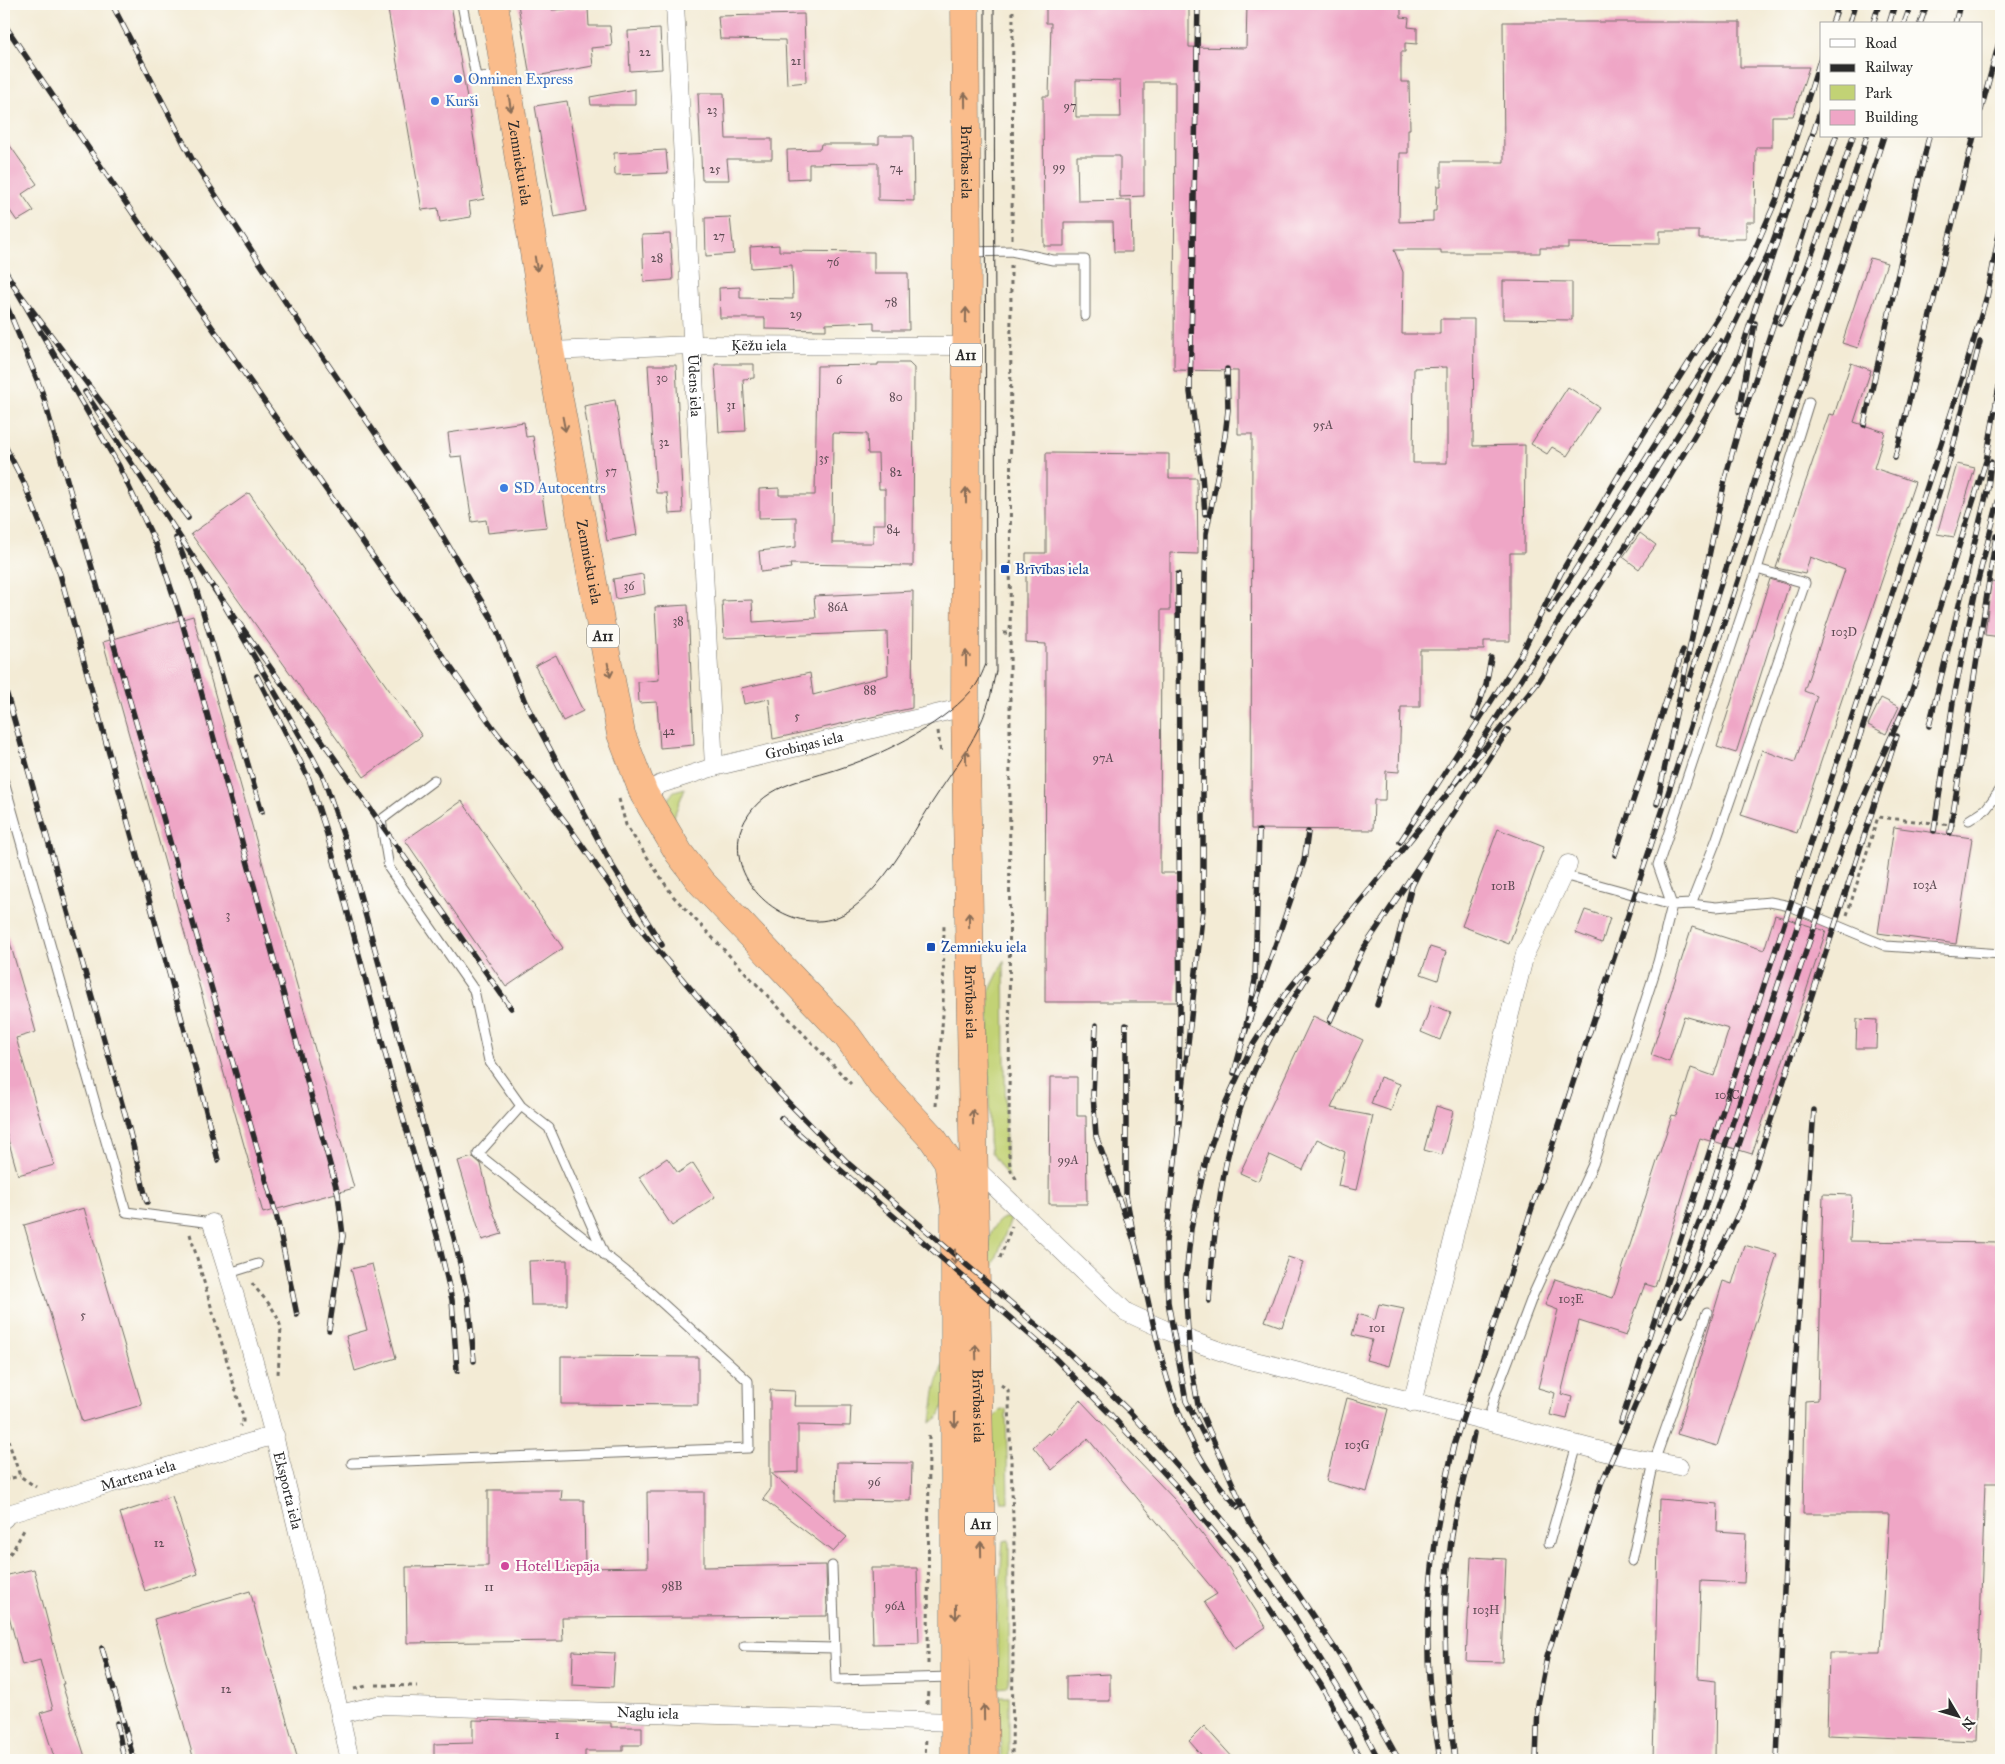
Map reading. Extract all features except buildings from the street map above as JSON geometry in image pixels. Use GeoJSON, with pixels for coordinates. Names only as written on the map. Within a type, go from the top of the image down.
{"type":"FeatureCollection","features":[{"type":"Feature","properties":{"kind":"highway","name":"Zemnieku iela"},"geometry":{"type":"LineString","coordinates":[[494,4],[550,351],[631,792],[701,882],[847,1036],[881,1083],[933,1139],[961,1182]]}},
{"type":"Feature","properties":{"kind":"highway","name":"Brīvības iela"},"geometry":{"type":"LineString","coordinates":[[955,1760],[965,707],[967,252],[965,4]]}},
{"type":"Feature","properties":{"kind":"highway"},"geometry":{"type":"LineString","coordinates":[[847,1036],[873,1052],[935,1114],[961,1182]]}},
{"type":"Feature","properties":{"kind":"highway","name":"Brīvības iela"},"geometry":{"type":"LineString","coordinates":[[961,1182],[985,1760]]}},
{"type":"Feature","properties":{"kind":"street","name":"Ūdens iela"},"geometry":{"type":"LineString","coordinates":[[675,4],[714,768]]}},
{"type":"Feature","properties":{"kind":"street","name":"Ķēžu iela"},"geometry":{"type":"LineString","coordinates":[[550,351],[692,345],[966,346]]}},
{"type":"Feature","properties":{"kind":"street","name":"Grobiņas iela"},"geometry":{"type":"LineString","coordinates":[[631,792],[714,768],[965,707]]}},
{"type":"Feature","properties":{"kind":"street"},"geometry":{"type":"LineString","coordinates":[[1412,1403],[1525,954],[1565,870]]}},
{"type":"Feature","properties":{"kind":"street"},"geometry":{"type":"LineString","coordinates":[[961,1182],[1126,1312],[1238,1358],[1577,1445],[1679,1466]]}},
{"type":"Feature","properties":{"kind":"street","name":"Eksporta iela"},"geometry":{"type":"LineString","coordinates":[[212,1223],[241,1310],[275,1435],[350,1760]]}},
{"type":"Feature","properties":{"kind":"street","name":"Martena iela"},"geometry":{"type":"LineString","coordinates":[[5,1512],[275,1435]]}},
{"type":"Feature","properties":{"kind":"street","name":"Naglu iela"},"geometry":{"type":"LineString","coordinates":[[340,1714],[377,1705],[955,1722]]}},
{"type":"Feature","properties":{"kind":"lane"},"geometry":{"type":"LineString","coordinates":[[462,4],[476,77],[505,76]]}},
{"type":"Feature","properties":{"kind":"lane"},"geometry":{"type":"LineString","coordinates":[[967,252],[1012,251],[1053,260],[1085,260],[1086,316]]}},
{"type":"Feature","properties":{"kind":"lane"},"geometry":{"type":"LineString","coordinates":[[1488,1422],[1495,1395],[1534,1295],[1593,1164],[1658,962],[1672,905],[1658,865],[1757,569],[1809,402]]}},
{"type":"Feature","properties":{"kind":"lane"},"geometry":{"type":"LineString","coordinates":[[1691,904],[1716,841],[1805,583],[1757,569]]}},
{"type":"Feature","properties":{"kind":"lane"},"geometry":{"type":"LineString","coordinates":[[434,780],[381,820],[390,868],[474,990],[488,1061],[521,1106],[549,1128],[605,1256]]}},
{"type":"Feature","properties":{"kind":"lane"},"geometry":{"type":"LineString","coordinates":[[4,782],[8,811],[126,1212],[212,1223]]}},
{"type":"Feature","properties":{"kind":"lane"},"geometry":{"type":"LineString","coordinates":[[1969,820],[1986,809],[2001,789]]}},
{"type":"Feature","properties":{"kind":"lane"},"geometry":{"type":"LineString","coordinates":[[1565,870],[1672,905],[1691,904],[1716,907],[1770,902],[1790,906],[1886,946],[2001,954]]}},
{"type":"Feature","properties":{"kind":"lane"},"geometry":{"type":"LineString","coordinates":[[352,1463],[749,1448],[748,1381],[638,1281],[478,1154],[521,1106]]}},
{"type":"Feature","properties":{"kind":"lane"},"geometry":{"type":"LineString","coordinates":[[228,1273],[258,1264]]}},
{"type":"Feature","properties":{"kind":"lane"},"geometry":{"type":"LineString","coordinates":[[1632,1561],[1654,1462],[1706,1312]]}},
{"type":"Feature","properties":{"kind":"lane"},"geometry":{"type":"LineString","coordinates":[[1549,1543],[1577,1445]]}},
{"type":"Feature","properties":{"kind":"lane"},"geometry":{"type":"LineString","coordinates":[[832,1566],[836,1680],[956,1677]]}},
{"type":"Feature","properties":{"kind":"lane"},"geometry":{"type":"LineString","coordinates":[[744,1646],[835,1648]]}},
{"type":"Feature","properties":{"kind":"path"},"geometry":{"type":"LineString","coordinates":[[1010,716],[1013,4]]}},
{"type":"Feature","properties":{"kind":"path"},"geometry":{"type":"LineString","coordinates":[[1003,633],[1010,633]]}},
{"type":"Feature","properties":{"kind":"path"},"geometry":{"type":"LineString","coordinates":[[935,713],[941,756]]}},
{"type":"Feature","properties":{"kind":"path"},"geometry":{"type":"LineString","coordinates":[[631,792],[620,807],[626,825],[673,896],[852,1085]]}},
{"type":"Feature","properties":{"kind":"path"},"geometry":{"type":"LineString","coordinates":[[1844,928],[1878,816],[1951,825],[1969,820]]}},
{"type":"Feature","properties":{"kind":"path"},"geometry":{"type":"LineString","coordinates":[[935,1114],[944,1014],[944,914]]}},
{"type":"Feature","properties":{"kind":"path"},"geometry":{"type":"LineString","coordinates":[[186,1221],[243,1416],[243,1424],[235,1431]]}},
{"type":"Feature","properties":{"kind":"path"},"geometry":{"type":"LineString","coordinates":[[8,1440],[20,1476],[38,1487]]}},
{"type":"Feature","properties":{"kind":"path"},"geometry":{"type":"LineString","coordinates":[[4,1480],[20,1476]]}},
{"type":"Feature","properties":{"kind":"path"},"geometry":{"type":"LineString","coordinates":[[4,1560],[13,1550],[30,1521]]}},
{"type":"Feature","properties":{"kind":"path"},"geometry":{"type":"LineString","coordinates":[[1012,1694],[1012,1760]]}},
{"type":"Feature","properties":{"kind":"green space"},"geometry":{"type":"Polygon","coordinates":[[[685,788],[674,816],[675,825],[666,802],[674,791],[685,788]]]}},
{"type":"Feature","properties":{"kind":"green space"},"geometry":{"type":"Polygon","coordinates":[[[1004,961],[1006,1163],[1009,1179],[991,1152],[989,1142],[989,992],[1004,961]]]}},
{"type":"Feature","properties":{"kind":"green space"},"geometry":{"type":"Polygon","coordinates":[[[1004,1218],[1011,1218],[989,1278],[990,1236],[997,1223],[1004,1218]]]}},
{"type":"Feature","properties":{"kind":"green space"},"geometry":{"type":"Polygon","coordinates":[[[946,1352],[946,1392],[944,1402],[942,1411],[931,1422],[935,1391],[946,1352]]]}},
{"type":"Feature","properties":{"kind":"green space"},"geometry":{"type":"Polygon","coordinates":[[[1006,1409],[1008,1502],[1001,1502],[991,1455],[990,1420],[999,1411],[1006,1409]]]}},
{"type":"Feature","properties":{"kind":"green space"},"geometry":{"type":"Polygon","coordinates":[[[1009,1540],[1009,1683],[1007,1687],[998,1688],[997,1618],[1003,1541],[1009,1540]]]}},
{"type":"Feature","properties":{"kind":"green space"},"geometry":{"type":"Polygon","coordinates":[[[1000,1697],[1009,1697],[1009,1760],[1001,1760],[1000,1697]]]}},
{"type":"Feature","properties":{"kind":"tram line"},"geometry":{"type":"LineString","coordinates":[[985,4],[986,664],[976,685],[964,698],[950,711],[916,734],[861,761],[784,786],[759,802],[749,814],[741,829],[738,846],[744,873],[753,888],[765,901],[780,911],[796,918],[813,921],[831,919],[847,912],[873,890],[905,846],[971,742],[978,730],[991,696],[996,671],[994,4]]}},
{"type":"Feature","properties":{"kind":"railway"},"geometry":{"type":"LineString","coordinates":[[112,4],[192,159],[286,303],[423,503],[492,619],[525,702],[610,862],[662,945]]}},
{"type":"Feature","properties":{"kind":"railway"},"geometry":{"type":"LineString","coordinates":[[1198,4],[1190,392],[1202,475],[1205,514]]}},
{"type":"Feature","properties":{"kind":"railway"},"geometry":{"type":"LineString","coordinates":[[1833,22],[1839,4]]}},
{"type":"Feature","properties":{"kind":"railway"},"geometry":{"type":"LineString","coordinates":[[1850,22],[1855,4]]}},
{"type":"Feature","properties":{"kind":"railway"},"geometry":{"type":"LineString","coordinates":[[1874,22],[1879,4]]}},
{"type":"Feature","properties":{"kind":"railway"},"geometry":{"type":"LineString","coordinates":[[1890,22],[1895,4]]}},
{"type":"Feature","properties":{"kind":"railway"},"geometry":{"type":"LineString","coordinates":[[1905,22],[1911,4]]}},
{"type":"Feature","properties":{"kind":"railway"},"geometry":{"type":"LineString","coordinates":[[1921,22],[1927,4]]}},
{"type":"Feature","properties":{"kind":"railway"},"geometry":{"type":"LineString","coordinates":[[1956,22],[1960,4]]}},
{"type":"Feature","properties":{"kind":"railway"},"geometry":{"type":"LineString","coordinates":[[4,24],[153,243],[494,729],[567,824],[645,935],[780,1094],[848,1163],[1068,1352],[1130,1412],[1186,1475],[1245,1547],[1291,1611],[1359,1722],[1379,1760]]}},
{"type":"Feature","properties":{"kind":"railway"},"geometry":{"type":"LineString","coordinates":[[1982,106],[2001,35]]}},
{"type":"Feature","properties":{"kind":"railway"},"geometry":{"type":"LineString","coordinates":[[1400,842],[1521,655],[1561,573],[1642,436],[1718,317],[1751,258],[1777,198],[1820,60]]}},
{"type":"Feature","properties":{"kind":"railway"},"geometry":{"type":"LineString","coordinates":[[1813,133],[1820,112]]}},
{"type":"Feature","properties":{"kind":"railway"},"geometry":{"type":"LineString","coordinates":[[1399,1760],[1346,1665],[1249,1521],[1198,1405],[1190,1359],[1185,1287],[1191,1229],[1206,1160],[1226,1102],[1251,1048],[1285,994],[1536,685],[1668,480],[1727,381],[1740,354],[1813,133],[1769,252],[1692,413],[1451,789]]}},
{"type":"Feature","properties":{"kind":"railway"},"geometry":{"type":"LineString","coordinates":[[1657,804],[1726,475],[1740,425],[1835,138]]}},
{"type":"Feature","properties":{"kind":"railway"},"geometry":{"type":"LineString","coordinates":[[1780,324],[1803,278],[1852,138]]}},
{"type":"Feature","properties":{"kind":"railway"},"geometry":{"type":"LineString","coordinates":[[1687,688],[1866,138]]}},
{"type":"Feature","properties":{"kind":"railway"},"geometry":{"type":"LineString","coordinates":[[1440,1760],[1429,1677],[1428,1618],[1437,1531],[1454,1445],[1883,138]]}},
{"type":"Feature","properties":{"kind":"railway"},"geometry":{"type":"LineString","coordinates":[[1864,425],[1929,138]]}},
{"type":"Feature","properties":{"kind":"railway"},"geometry":{"type":"LineString","coordinates":[[1895,458],[1974,138]]}},
{"type":"Feature","properties":{"kind":"railway"},"geometry":{"type":"LineString","coordinates":[[1987,297],[2001,224]]}},
{"type":"Feature","properties":{"kind":"railway"},"geometry":{"type":"LineString","coordinates":[[4,269],[18,292]]}},
{"type":"Feature","properties":{"kind":"railway"},"geometry":{"type":"LineString","coordinates":[[188,518],[14,286],[119,466],[156,544],[181,618],[338,1194],[343,1236],[329,1330]]}},
{"type":"Feature","properties":{"kind":"railway"},"geometry":{"type":"LineString","coordinates":[[1621,1422],[1962,380],[1988,292]]}},
{"type":"Feature","properties":{"kind":"railway"},"geometry":{"type":"LineString","coordinates":[[4,299],[42,392],[277,1218],[297,1315]]}},
{"type":"Feature","properties":{"kind":"railway"},"geometry":{"type":"LineString","coordinates":[[1739,412],[1755,323]]}},
{"type":"Feature","properties":{"kind":"railway"},"geometry":{"type":"LineString","coordinates":[[1549,611],[1721,341]]}},
{"type":"Feature","properties":{"kind":"railway"},"geometry":{"type":"LineString","coordinates":[[1660,1323],[1704,1210],[1921,550],[1950,458],[1980,342]]}},
{"type":"Feature","properties":{"kind":"railway"},"geometry":{"type":"LineString","coordinates":[[1178,574],[1180,1020],[1178,1133],[1203,909],[1203,670],[1206,534],[1225,436],[1228,410],[1227,369]]}},
{"type":"Feature","properties":{"kind":"railway"},"geometry":{"type":"LineString","coordinates":[[1536,1760],[1538,1704],[1547,1657],[1601,1484],[1700,1257],[1846,836],[1911,693],[1986,461],[2001,375]]}},
{"type":"Feature","properties":{"kind":"railway"},"geometry":{"type":"LineString","coordinates":[[85,392],[218,595]]}},
{"type":"Feature","properties":{"kind":"railway"},"geometry":{"type":"LineString","coordinates":[[4,444],[24,483],[60,574],[200,1086],[218,1160]]}},
{"type":"Feature","properties":{"kind":"railway"},"geometry":{"type":"LineString","coordinates":[[1929,726],[1988,488],[1991,462]]}},
{"type":"Feature","properties":{"kind":"railway"},"geometry":{"type":"LineString","coordinates":[[1934,831],[1953,702],[1977,584],[2001,490]]}},
{"type":"Feature","properties":{"kind":"railway"},"geometry":{"type":"LineString","coordinates":[[1950,833],[1996,536]]}},
{"type":"Feature","properties":{"kind":"railway"},"geometry":{"type":"LineString","coordinates":[[176,538],[196,588],[262,812]]}},
{"type":"Feature","properties":{"kind":"railway"},"geometry":{"type":"LineString","coordinates":[[474,1361],[468,1298],[454,1238],[345,840],[324,779],[215,589],[511,1008]]}},
{"type":"Feature","properties":{"kind":"railway"},"geometry":{"type":"LineString","coordinates":[[1615,855],[1683,650]]}},
{"type":"Feature","properties":{"kind":"railway"},"geometry":{"type":"LineString","coordinates":[[1474,718],[1486,685],[1491,658]]}},
{"type":"Feature","properties":{"kind":"railway"},"geometry":{"type":"LineString","coordinates":[[257,676],[309,779],[327,834],[393,1083],[438,1239],[452,1300],[457,1371]]}},
{"type":"Feature","properties":{"kind":"railway"},"geometry":{"type":"LineString","coordinates":[[4,684],[128,1125],[147,1202]]}},
{"type":"Feature","properties":{"kind":"railway"},"geometry":{"type":"LineString","coordinates":[[1432,846],[1508,730]]}},
{"type":"Feature","properties":{"kind":"railway"},"geometry":{"type":"LineString","coordinates":[[1681,1315],[1727,1237],[1744,1202],[1897,736]]}},
{"type":"Feature","properties":{"kind":"railway"},"geometry":{"type":"LineString","coordinates":[[1259,831],[1255,980],[1244,1036],[1304,861],[1308,832]]}},
{"type":"Feature","properties":{"kind":"railway"},"geometry":{"type":"LineString","coordinates":[[1330,1021],[1363,949],[1432,846],[1412,886],[1392,961],[1377,1005]]}},
{"type":"Feature","properties":{"kind":"railway"},"geometry":{"type":"LineString","coordinates":[[1209,1301],[1217,1219],[1232,1137],[1249,1084],[1261,1056],[1307,977]]}},
{"type":"Feature","properties":{"kind":"railway"},"geometry":{"type":"LineString","coordinates":[[1096,1025],[1093,1095],[1096,1136],[1135,1243],[1126,1195],[1126,1025]]}},
{"type":"Feature","properties":{"kind":"railway"},"geometry":{"type":"LineString","coordinates":[[1234,1073],[1244,1036]]}},
{"type":"Feature","properties":{"kind":"railway"},"geometry":{"type":"LineString","coordinates":[[1777,1760],[1791,1421],[1814,1110]]}},
{"type":"Feature","properties":{"kind":"railway"},"geometry":{"type":"LineString","coordinates":[[781,1118],[1046,1349],[1112,1416],[1176,1486],[1237,1560],[1321,1685],[1361,1760]]}},
{"type":"Feature","properties":{"kind":"railway"},"geometry":{"type":"LineString","coordinates":[[1178,1133],[1166,1242],[1168,1302],[1186,1401],[1206,1439]]}},
{"type":"Feature","properties":{"kind":"railway"},"geometry":{"type":"LineString","coordinates":[[1135,1243],[1162,1361],[1181,1418],[1209,1471],[1238,1507]]}},
{"type":"Feature","properties":{"kind":"railway"},"geometry":{"type":"LineString","coordinates":[[1455,1760],[1446,1669],[1445,1609],[1450,1548],[1459,1497],[1474,1433]]}},
{"type":"Feature","properties":{"kind":"railway"},"geometry":{"type":"LineString","coordinates":[[102,1648],[134,1760]]}},
{"type":"Feature","properties":{"kind":"railway"},"geometry":{"type":"LineString","coordinates":[[117,1723],[124,1760]]}},
{"type":"Feature","properties":{"kind":"place","name":"Onninen Express"},"geometry":{"type":"Point","coordinates":[458,79]}},
{"type":"Feature","properties":{"kind":"place","name":"Kurši"},"geometry":{"type":"Point","coordinates":[435,101]}},
{"type":"Feature","properties":{"kind":"place","name":"SD Autocentrs"},"geometry":{"type":"Point","coordinates":[504,488]}},
{"type":"Feature","properties":{"kind":"place","name":"Brīvības iela"},"geometry":{"type":"Point","coordinates":[1005,569]}},
{"type":"Feature","properties":{"kind":"place","name":"Zemnieku iela"},"geometry":{"type":"Point","coordinates":[931,947]}},
{"type":"Feature","properties":{"kind":"place","name":"Hotel Liepāja"},"geometry":{"type":"Point","coordinates":[505,1566]}}]}
